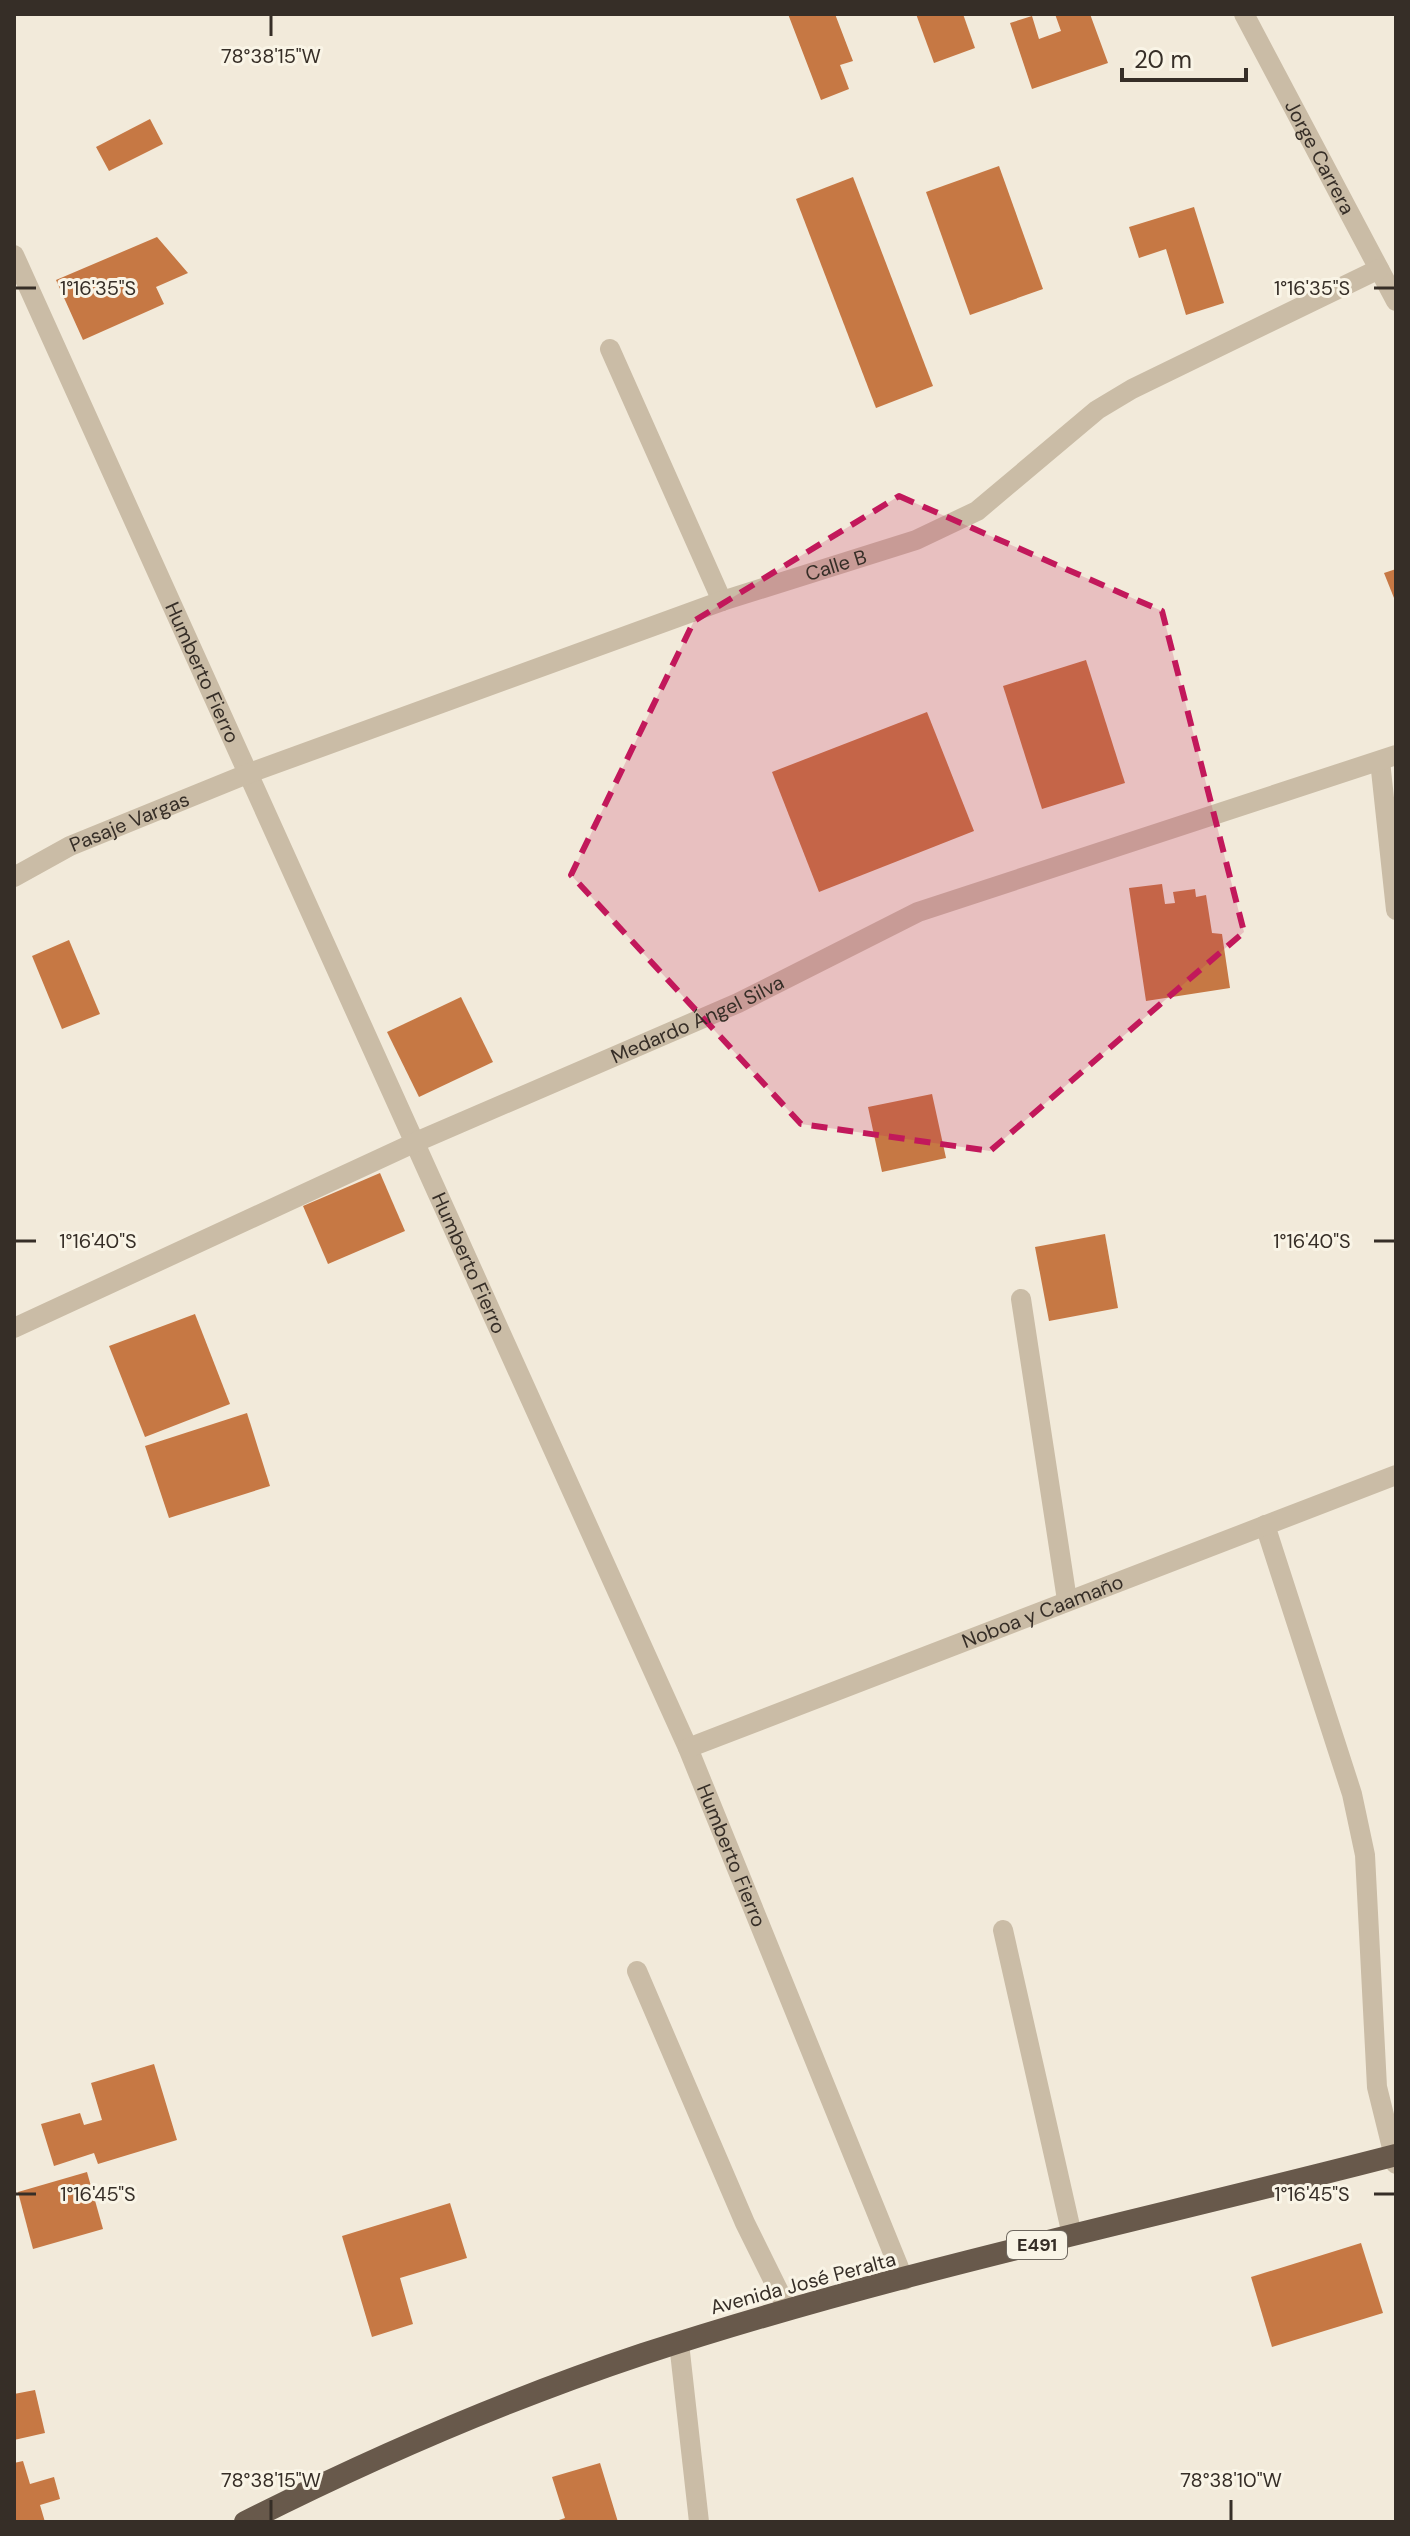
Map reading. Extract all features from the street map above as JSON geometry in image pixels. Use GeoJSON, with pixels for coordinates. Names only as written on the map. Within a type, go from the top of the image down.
{"type":"FeatureCollection","features":[{"type":"Feature","properties":{"kind":"highway","name":"Avenida José Peralta"},"geometry":{"type":"LineString","coordinates":[[245,2522],[394,2450],[679,2343],[788,2310],[1072,2235],[1395,2158]]}},
{"type":"Feature","properties":{"kind":"street","name":"Jorge Carrera"},"geometry":{"type":"LineString","coordinates":[[1244,14],[1396,301]]}},
{"type":"Feature","properties":{"kind":"street","name":"Humberto Fierro"},"geometry":{"type":"LineString","coordinates":[[14,255],[688,1748],[904,2280]]}},
{"type":"Feature","properties":{"kind":"street","name":"Calle B"},"geometry":{"type":"LineString","coordinates":[[247,774],[722,601],[916,540],[977,511],[1097,410],[1132,389],[1379,269]]}},
{"type":"Feature","properties":{"kind":"street"},"geometry":{"type":"LineString","coordinates":[[610,349],[722,601]]}},
{"type":"Feature","properties":{"kind":"street"},"geometry":{"type":"LineString","coordinates":[[1388,758],[1396,910]]}},
{"type":"Feature","properties":{"kind":"street","name":"Medardo Ángel Silva"},"geometry":{"type":"LineString","coordinates":[[14,1328],[416,1142],[738,1003],[918,912],[1388,758]]}},
{"type":"Feature","properties":{"kind":"street","name":"Pasaje Vargas"},"geometry":{"type":"LineString","coordinates":[[14,877],[70,846],[247,774]]}},
{"type":"Feature","properties":{"kind":"street"},"geometry":{"type":"LineString","coordinates":[[1021,1299],[1067,1600]]}},
{"type":"Feature","properties":{"kind":"street","name":"Noboa y Caamaño"},"geometry":{"type":"LineString","coordinates":[[688,1748],[1396,1475]]}},
{"type":"Feature","properties":{"kind":"street"},"geometry":{"type":"LineString","coordinates":[[1265,1525],[1352,1794],[1365,1855],[1377,2087],[1395,2158]]}},
{"type":"Feature","properties":{"kind":"street"},"geometry":{"type":"LineString","coordinates":[[1003,1930],[1072,2235]]}},
{"type":"Feature","properties":{"kind":"street"},"geometry":{"type":"LineString","coordinates":[[637,1971],[745,2223],[788,2310]]}},
{"type":"Feature","properties":{"kind":"street"},"geometry":{"type":"LineString","coordinates":[[679,2343],[699,2522]]}},
{"type":"Feature","properties":{"kind":"highlighted area"},"geometry":{"type":"Polygon","coordinates":[[[899,496],[1162,611],[1244,932],[990,1151],[801,1124],[571,875],[694,621],[899,496]]]}},
{"type":"Feature","properties":{"kind":"building"},"geometry":{"type":"Polygon","coordinates":[[[788,14],[835,14],[853,61],[840,65],[849,89],[821,100],[788,14]]]}},
{"type":"Feature","properties":{"kind":"building"},"geometry":{"type":"Polygon","coordinates":[[[916,14],[963,14],[975,48],[934,63],[916,14]]]}},
{"type":"Feature","properties":{"kind":"building"},"geometry":{"type":"Polygon","coordinates":[[[1055,14],[1090,14],[1108,63],[1032,89],[1010,23],[1032,16],[1039,39],[1061,31],[1055,14]]]}},
{"type":"Feature","properties":{"kind":"building"},"geometry":{"type":"Polygon","coordinates":[[[150,119],[163,144],[109,171],[96,147],[150,119]]]}},
{"type":"Feature","properties":{"kind":"building"},"geometry":{"type":"Polygon","coordinates":[[[999,166],[1043,289],[970,315],[926,192],[999,166]]]}},
{"type":"Feature","properties":{"kind":"building"},"geometry":{"type":"Polygon","coordinates":[[[853,177],[933,386],[876,408],[796,199],[853,177]]]}},
{"type":"Feature","properties":{"kind":"building"},"geometry":{"type":"Polygon","coordinates":[[[1194,207],[1224,303],[1186,315],[1166,249],[1139,258],[1129,227],[1194,207]]]}},
{"type":"Feature","properties":{"kind":"building"},"geometry":{"type":"Polygon","coordinates":[[[157,237],[188,273],[156,287],[164,304],[83,340],[56,280],[157,237]]]}},
{"type":"Feature","properties":{"kind":"building"},"geometry":{"type":"Polygon","coordinates":[[[1396,569],[1396,603],[1384,573],[1396,569]]]}},
{"type":"Feature","properties":{"kind":"building"},"geometry":{"type":"Polygon","coordinates":[[[1086,660],[1125,783],[1042,809],[1003,686],[1086,660]]]}},
{"type":"Feature","properties":{"kind":"building"},"geometry":{"type":"Polygon","coordinates":[[[927,712],[974,831],[819,892],[772,772],[927,712]]]}},
{"type":"Feature","properties":{"kind":"building"},"geometry":{"type":"Polygon","coordinates":[[[1162,884],[1165,904],[1175,903],[1173,892],[1195,889],[1196,897],[1206,895],[1212,933],[1222,934],[1230,988],[1146,1001],[1129,888],[1162,884]]]}},
{"type":"Feature","properties":{"kind":"building"},"geometry":{"type":"Polygon","coordinates":[[[69,940],[100,1014],[62,1029],[32,956],[69,940]]]}},
{"type":"Feature","properties":{"kind":"building"},"geometry":{"type":"Polygon","coordinates":[[[461,997],[493,1062],[419,1097],[387,1032],[461,997]]]}},
{"type":"Feature","properties":{"kind":"building"},"geometry":{"type":"Polygon","coordinates":[[[932,1094],[946,1158],[882,1172],[868,1107],[932,1094]]]}},
{"type":"Feature","properties":{"kind":"building"},"geometry":{"type":"Polygon","coordinates":[[[380,1173],[405,1231],[328,1264],[303,1206],[380,1173]]]}},
{"type":"Feature","properties":{"kind":"building"},"geometry":{"type":"Polygon","coordinates":[[[1105,1234],[1118,1308],[1049,1321],[1035,1247],[1105,1234]]]}},
{"type":"Feature","properties":{"kind":"building"},"geometry":{"type":"Polygon","coordinates":[[[195,1314],[230,1404],[145,1437],[109,1346],[195,1314]]]}},
{"type":"Feature","properties":{"kind":"building"},"geometry":{"type":"Polygon","coordinates":[[[247,1413],[270,1486],[169,1518],[145,1446],[247,1413]]]}},
{"type":"Feature","properties":{"kind":"building"},"geometry":{"type":"Polygon","coordinates":[[[154,2064],[177,2140],[98,2164],[94,2153],[54,2166],[41,2124],[80,2113],[84,2125],[102,2120],[91,2083],[154,2064]]]}},
{"type":"Feature","properties":{"kind":"building"},"geometry":{"type":"Polygon","coordinates":[[[87,2172],[103,2229],[33,2249],[18,2192],[87,2172]]]}},
{"type":"Feature","properties":{"kind":"building"},"geometry":{"type":"Polygon","coordinates":[[[450,2203],[467,2258],[400,2278],[413,2324],[372,2337],[342,2236],[450,2203]]]}},
{"type":"Feature","properties":{"kind":"building"},"geometry":{"type":"Polygon","coordinates":[[[1361,2243],[1383,2313],[1272,2347],[1251,2277],[1361,2243]]]}},
{"type":"Feature","properties":{"kind":"building"},"geometry":{"type":"Polygon","coordinates":[[[35,2390],[45,2433],[14,2440],[14,2394],[35,2390]]]}},
{"type":"Feature","properties":{"kind":"building"},"geometry":{"type":"Polygon","coordinates":[[[23,2461],[30,2484],[54,2477],[60,2499],[40,2505],[45,2522],[14,2522],[14,2463],[23,2461]]]}},
{"type":"Feature","properties":{"kind":"building"},"geometry":{"type":"Polygon","coordinates":[[[600,2463],[618,2522],[553,2522],[565,2518],[552,2477],[600,2463]]]}}]}
